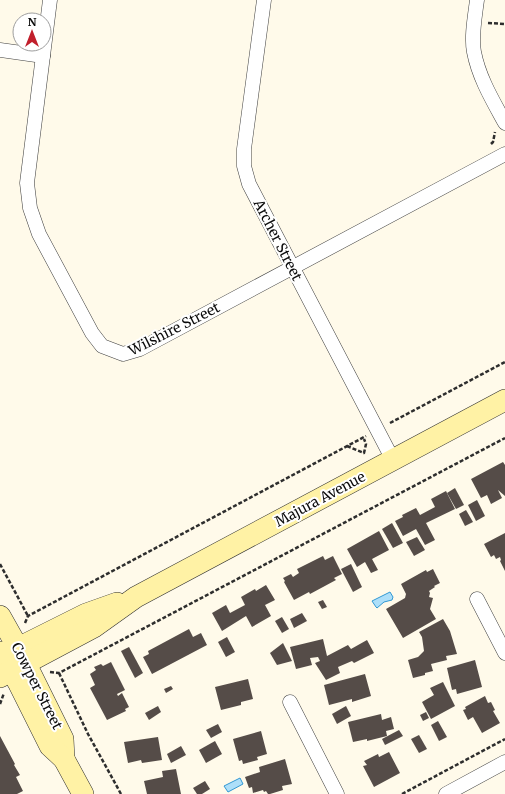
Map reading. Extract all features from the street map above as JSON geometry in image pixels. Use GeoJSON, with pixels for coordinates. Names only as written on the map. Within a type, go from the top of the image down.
{"type":"FeatureCollection","features":[{"type":"Feature","properties":{"kind":"main road","name":"Majura Avenue"},"geometry":{"type":"LineString","coordinates":[[8,665],[94,627],[136,597],[505,400]]}},
{"type":"Feature","properties":{"kind":"main road","name":"Cowper Street"},"geometry":{"type":"LineString","coordinates":[[0,616],[8,665],[50,746],[64,759],[83,794]]}},
{"type":"Feature","properties":{"kind":"street","name":"Wilshire Street"},"geometry":{"type":"LineString","coordinates":[[50,0],[27,183],[30,208],[39,234],[92,333],[102,346],[123,354],[140,349],[505,154]]}},
{"type":"Feature","properties":{"kind":"street","name":"Archer Street"},"geometry":{"type":"LineString","coordinates":[[264,0],[244,149],[244,166],[249,184],[393,460]]}},
{"type":"Feature","properties":{"kind":"street"},"geometry":{"type":"LineString","coordinates":[[477,0],[473,51],[486,89],[505,123]]}},
{"type":"Feature","properties":{"kind":"street"},"geometry":{"type":"LineString","coordinates":[[0,50],[43,56]]}},
{"type":"Feature","properties":{"kind":"street"},"geometry":{"type":"LineString","coordinates":[[477,599],[505,653]]}},
{"type":"Feature","properties":{"kind":"street"},"geometry":{"type":"LineString","coordinates":[[290,702],[337,794]]}},
{"type":"Feature","properties":{"kind":"street"},"geometry":{"type":"LineString","coordinates":[[446,794],[505,762]]}},
{"type":"Feature","properties":{"kind":"path"},"geometry":{"type":"LineString","coordinates":[[387,424],[505,362]]}},
{"type":"Feature","properties":{"kind":"path"},"geometry":{"type":"LineString","coordinates":[[0,564],[28,616],[363,437],[366,444],[364,453],[347,446]]}},
{"type":"Feature","properties":{"kind":"path"},"geometry":{"type":"LineString","coordinates":[[121,794],[88,734],[59,673],[505,438]]}},
{"type":"Feature","properties":{"kind":"path"},"geometry":{"type":"LineString","coordinates":[[0,704],[8,665]]}},
{"type":"Feature","properties":{"kind":"path"},"geometry":{"type":"LineString","coordinates":[[402,794],[505,739]]}},
{"type":"Feature","properties":{"kind":"water"},"geometry":{"type":"Polygon","coordinates":[[[390,592],[393,597],[392,600],[384,602],[377,608],[372,601],[390,592]]]}},
{"type":"Feature","properties":{"kind":"water"},"geometry":{"type":"Polygon","coordinates":[[[240,778],[243,784],[228,792],[224,786],[240,778]]]}},
{"type":"Feature","properties":{"kind":"building"},"geometry":{"type":"Polygon","coordinates":[[[503,462],[505,465],[505,496],[498,490],[502,498],[491,504],[487,495],[481,498],[471,479],[503,462]]]}},
{"type":"Feature","properties":{"kind":"building"},"geometry":{"type":"Polygon","coordinates":[[[455,488],[464,505],[456,509],[447,493],[455,488]]]}},
{"type":"Feature","properties":{"kind":"building"},"geometry":{"type":"Polygon","coordinates":[[[446,491],[455,509],[426,523],[435,540],[425,545],[416,529],[403,536],[395,521],[403,517],[402,515],[416,508],[420,515],[435,507],[431,499],[446,491]]]}},
{"type":"Feature","properties":{"kind":"building"},"geometry":{"type":"Polygon","coordinates":[[[477,500],[485,516],[476,521],[468,505],[477,500]]]}},
{"type":"Feature","properties":{"kind":"building"},"geometry":{"type":"Polygon","coordinates":[[[466,510],[473,522],[465,526],[459,514],[466,510]]]}},
{"type":"Feature","properties":{"kind":"building"},"geometry":{"type":"Polygon","coordinates":[[[392,523],[403,543],[393,548],[382,529],[392,523]]]}},
{"type":"Feature","properties":{"kind":"building"},"geometry":{"type":"Polygon","coordinates":[[[379,531],[389,550],[372,559],[378,570],[371,573],[365,562],[357,567],[347,549],[379,531]]]}},
{"type":"Feature","properties":{"kind":"building"},"geometry":{"type":"Polygon","coordinates":[[[505,533],[505,571],[500,561],[500,557],[496,559],[494,555],[491,557],[484,544],[505,533]]]}},
{"type":"Feature","properties":{"kind":"building"},"geometry":{"type":"Polygon","coordinates":[[[417,537],[425,550],[414,556],[406,542],[417,537]]]}},
{"type":"Feature","properties":{"kind":"building"},"geometry":{"type":"Polygon","coordinates":[[[323,556],[325,560],[333,556],[342,574],[334,578],[336,580],[310,594],[309,592],[294,600],[283,578],[291,574],[293,577],[299,573],[297,569],[323,556]]]}},
{"type":"Feature","properties":{"kind":"building"},"geometry":{"type":"Polygon","coordinates":[[[351,564],[362,587],[353,592],[341,569],[351,564]]]}},
{"type":"Feature","properties":{"kind":"building"},"geometry":{"type":"Polygon","coordinates":[[[433,569],[440,583],[429,591],[429,597],[433,598],[430,609],[436,619],[403,638],[386,609],[405,598],[406,594],[401,584],[426,570],[427,572],[433,569]]]}},
{"type":"Feature","properties":{"kind":"building"},"geometry":{"type":"Polygon","coordinates":[[[266,585],[275,600],[265,605],[271,616],[252,627],[246,616],[222,631],[212,613],[226,605],[230,613],[245,605],[241,597],[266,585]]]}},
{"type":"Feature","properties":{"kind":"building"},"geometry":{"type":"Polygon","coordinates":[[[323,600],[327,607],[322,609],[318,602],[323,600]]]}},
{"type":"Feature","properties":{"kind":"building"},"geometry":{"type":"Polygon","coordinates":[[[302,613],[307,621],[294,628],[290,619],[302,613]]]}},
{"type":"Feature","properties":{"kind":"building"},"geometry":{"type":"Polygon","coordinates":[[[282,617],[289,629],[282,633],[275,621],[282,617]]]}},
{"type":"Feature","properties":{"kind":"building"},"geometry":{"type":"Polygon","coordinates":[[[443,619],[450,631],[457,654],[446,656],[447,660],[431,664],[433,671],[413,678],[408,660],[418,657],[424,651],[422,637],[419,632],[443,619]]]}},
{"type":"Feature","properties":{"kind":"building"},"geometry":{"type":"Polygon","coordinates":[[[189,629],[193,637],[201,633],[207,645],[152,674],[143,657],[149,654],[148,651],[189,629]]]}},
{"type":"Feature","properties":{"kind":"building"},"geometry":{"type":"Polygon","coordinates":[[[227,637],[235,652],[226,657],[218,642],[227,637]]]}},
{"type":"Feature","properties":{"kind":"building"},"geometry":{"type":"Polygon","coordinates":[[[323,639],[327,656],[348,645],[351,649],[367,640],[374,653],[354,663],[352,661],[338,667],[340,673],[326,680],[315,663],[320,661],[318,657],[310,658],[312,665],[296,669],[290,647],[323,639]]]}},
{"type":"Feature","properties":{"kind":"building"},"geometry":{"type":"Polygon","coordinates":[[[283,643],[292,661],[277,665],[270,653],[283,643]]]}},
{"type":"Feature","properties":{"kind":"building"},"geometry":{"type":"Polygon","coordinates":[[[129,647],[143,673],[135,678],[121,651],[129,647]]]}},
{"type":"Feature","properties":{"kind":"building"},"geometry":{"type":"Polygon","coordinates":[[[475,660],[482,687],[457,694],[456,689],[452,690],[447,668],[475,660]]]}},
{"type":"Feature","properties":{"kind":"building"},"geometry":{"type":"Polygon","coordinates":[[[111,662],[125,690],[117,694],[118,696],[122,693],[129,707],[125,709],[126,711],[107,720],[90,688],[95,685],[90,674],[96,670],[94,667],[101,664],[103,666],[111,662]]]}},
{"type":"Feature","properties":{"kind":"building"},"geometry":{"type":"Polygon","coordinates":[[[365,674],[371,696],[352,702],[352,699],[329,705],[324,685],[365,674]]]}},
{"type":"Feature","properties":{"kind":"building"},"geometry":{"type":"Polygon","coordinates":[[[248,679],[253,699],[241,702],[241,705],[221,710],[215,687],[248,679]]]}},
{"type":"Feature","properties":{"kind":"building"},"geometry":{"type":"Polygon","coordinates":[[[443,682],[455,706],[431,719],[422,702],[434,695],[430,688],[443,682]]]}},
{"type":"Feature","properties":{"kind":"building"},"geometry":{"type":"Polygon","coordinates":[[[171,686],[173,689],[166,693],[164,689],[171,686]]]}},
{"type":"Feature","properties":{"kind":"building"},"geometry":{"type":"Polygon","coordinates":[[[485,696],[488,703],[491,702],[495,710],[493,711],[500,723],[482,733],[473,717],[468,720],[463,710],[466,709],[465,707],[485,696]]]}},
{"type":"Feature","properties":{"kind":"building"},"geometry":{"type":"Polygon","coordinates":[[[158,706],[161,712],[149,720],[145,713],[158,706]]]}},
{"type":"Feature","properties":{"kind":"building"},"geometry":{"type":"Polygon","coordinates":[[[346,706],[351,716],[337,724],[332,714],[346,706]]]}},
{"type":"Feature","properties":{"kind":"building"},"geometry":{"type":"Polygon","coordinates":[[[426,712],[429,718],[423,721],[420,715],[426,712]]]}},
{"type":"Feature","properties":{"kind":"building"},"geometry":{"type":"Polygon","coordinates":[[[381,714],[382,720],[391,717],[394,729],[386,731],[387,736],[367,741],[367,739],[353,742],[348,722],[381,714]]]}},
{"type":"Feature","properties":{"kind":"building"},"geometry":{"type":"Polygon","coordinates":[[[438,721],[447,737],[439,741],[431,725],[438,721]]]}},
{"type":"Feature","properties":{"kind":"building"},"geometry":{"type":"Polygon","coordinates":[[[218,724],[222,732],[211,738],[206,730],[218,724]]]}},
{"type":"Feature","properties":{"kind":"building"},"geometry":{"type":"Polygon","coordinates":[[[399,730],[403,736],[385,745],[382,739],[399,730]]]}},
{"type":"Feature","properties":{"kind":"building"},"geometry":{"type":"Polygon","coordinates":[[[261,731],[267,754],[257,757],[258,760],[243,764],[242,760],[239,761],[233,739],[261,731]]]}},
{"type":"Feature","properties":{"kind":"building"},"geometry":{"type":"Polygon","coordinates":[[[419,735],[427,749],[419,753],[411,739],[419,735]]]}},
{"type":"Feature","properties":{"kind":"building"},"geometry":{"type":"Polygon","coordinates":[[[0,736],[20,775],[16,777],[23,791],[17,794],[0,794],[0,736]]]}},
{"type":"Feature","properties":{"kind":"building"},"geometry":{"type":"Polygon","coordinates":[[[158,737],[162,760],[142,763],[141,760],[128,763],[124,742],[158,737]]]}},
{"type":"Feature","properties":{"kind":"building"},"geometry":{"type":"Polygon","coordinates":[[[215,741],[222,754],[206,763],[199,750],[215,741]]]}},
{"type":"Feature","properties":{"kind":"building"},"geometry":{"type":"Polygon","coordinates":[[[181,746],[186,755],[171,763],[167,754],[181,746]]]}},
{"type":"Feature","properties":{"kind":"building"},"geometry":{"type":"Polygon","coordinates":[[[389,752],[400,773],[374,787],[363,766],[367,765],[364,761],[378,754],[379,757],[389,752]]]}},
{"type":"Feature","properties":{"kind":"building"},"geometry":{"type":"Polygon","coordinates":[[[285,759],[292,784],[282,786],[283,790],[270,794],[266,791],[264,792],[263,790],[253,793],[252,787],[249,788],[245,777],[260,772],[259,767],[285,759]]]}},
{"type":"Feature","properties":{"kind":"building"},"geometry":{"type":"Polygon","coordinates":[[[176,769],[181,794],[147,794],[144,781],[163,777],[162,771],[176,769]]]}},
{"type":"Feature","properties":{"kind":"building"},"geometry":{"type":"Polygon","coordinates":[[[205,781],[210,789],[202,794],[197,794],[193,788],[205,781]]]}}]}
